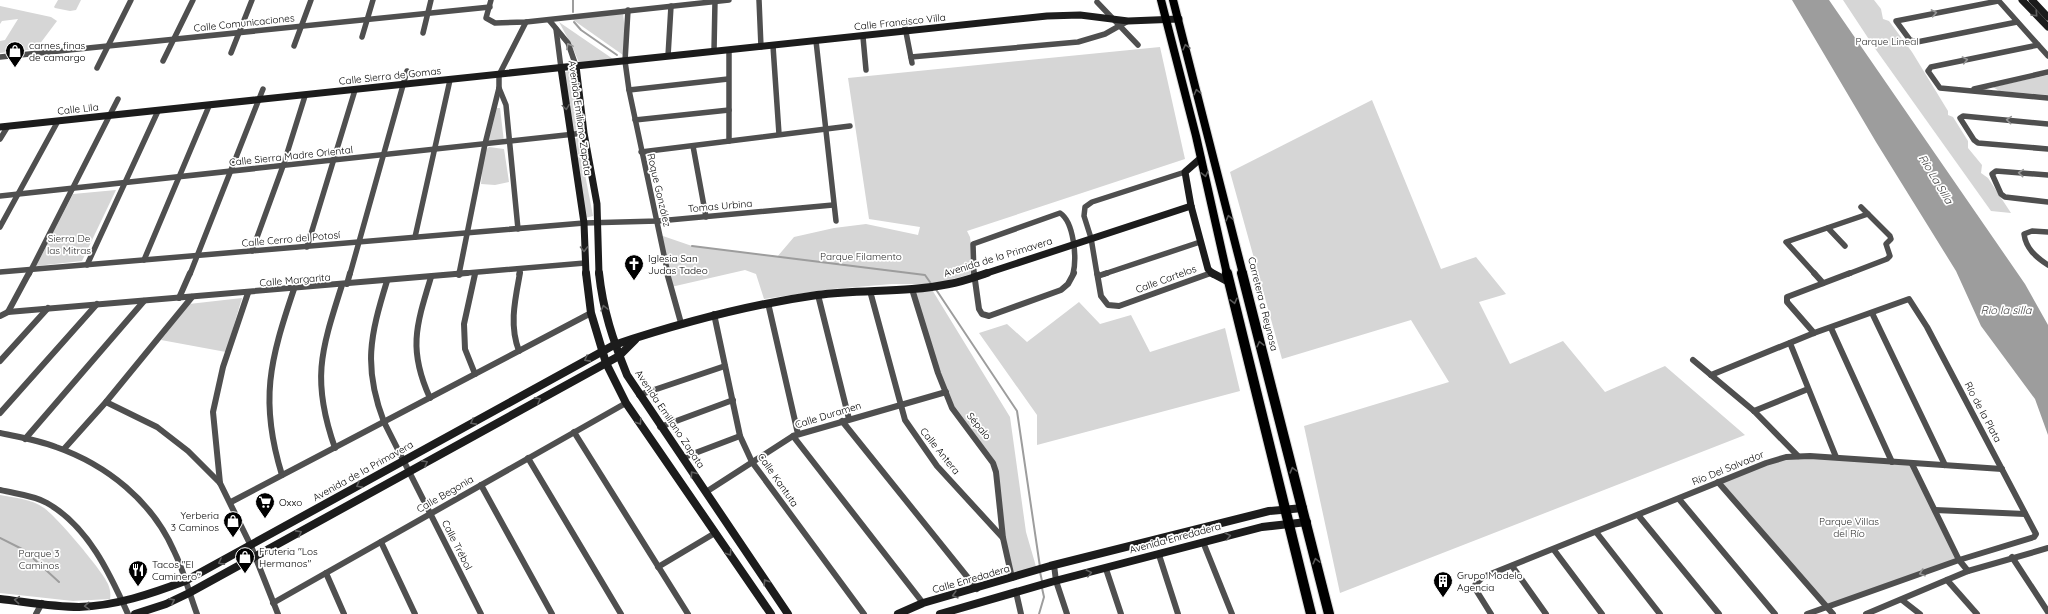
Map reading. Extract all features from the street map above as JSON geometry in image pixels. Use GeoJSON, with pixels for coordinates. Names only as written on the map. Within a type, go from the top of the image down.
{"type":"FeatureCollection","features":[{"type":"Feature","properties":{"kind":"main road"},"geometry":{"type":"LineString","coordinates":[[1161,0],[1196,136],[1229,282],[1290,523],[1311,614]]}},
{"type":"Feature","properties":{"kind":"main road","name":"Carretera a Reynosa"},"geometry":{"type":"LineString","coordinates":[[1173,0],[1330,614]]}},
{"type":"Feature","properties":{"kind":"main road"},"geometry":{"type":"LineString","coordinates":[[1196,136],[1202,150],[1215,162]]}},
{"type":"Feature","properties":{"kind":"street"},"geometry":{"type":"LineString","coordinates":[[97,68],[131,0]]}},
{"type":"Feature","properties":{"kind":"street"},"geometry":{"type":"LineString","coordinates":[[163,61],[175,40],[193,0]]}},
{"type":"Feature","properties":{"kind":"street"},"geometry":{"type":"LineString","coordinates":[[232,53],[252,0]]}},
{"type":"Feature","properties":{"kind":"street"},"geometry":{"type":"LineString","coordinates":[[294,46],[311,0]]}},
{"type":"Feature","properties":{"kind":"street"},"geometry":{"type":"LineString","coordinates":[[362,37],[373,0]]}},
{"type":"Feature","properties":{"kind":"street"},"geometry":{"type":"LineString","coordinates":[[423,33],[431,0]]}},
{"type":"Feature","properties":{"kind":"street"},"geometry":{"type":"LineString","coordinates":[[491,0],[490,8],[486,15],[488,20],[491,22],[526,22],[549,20],[628,10],[729,0]]}},
{"type":"Feature","properties":{"kind":"street"},"geometry":{"type":"LineString","coordinates":[[759,0],[761,47]]}},
{"type":"Feature","properties":{"kind":"street"},"geometry":{"type":"LineString","coordinates":[[2017,22],[1913,42],[1896,21],[1998,0],[2048,56]]}},
{"type":"Feature","properties":{"kind":"street"},"geometry":{"type":"LineString","coordinates":[[2022,0],[2048,27]]}},
{"type":"Feature","properties":{"kind":"street"},"geometry":{"type":"LineString","coordinates":[[2032,0],[2048,17]]}},
{"type":"Feature","properties":{"kind":"street"},"geometry":{"type":"LineString","coordinates":[[714,51],[715,1]]}},
{"type":"Feature","properties":{"kind":"street"},"geometry":{"type":"LineString","coordinates":[[1097,2],[1119,27],[1138,45]]}},
{"type":"Feature","properties":{"kind":"street"},"geometry":{"type":"LineString","coordinates":[[668,56],[672,6]]}},
{"type":"Feature","properties":{"kind":"street"},"geometry":{"type":"LineString","coordinates":[[2041,9],[2048,7]]}},
{"type":"Feature","properties":{"kind":"street","name":"Calle Comunicaciones"},"geometry":{"type":"LineString","coordinates":[[0,57],[427,13],[490,8]]}},
{"type":"Feature","properties":{"kind":"street","name":"Roque González"},"geometry":{"type":"LineString","coordinates":[[628,10],[625,61],[629,90],[641,152],[658,221],[668,276],[681,323]]}},
{"type":"Feature","properties":{"kind":"street","name":"Calle Francisco Villa"},"geometry":{"type":"LineString","coordinates":[[625,61],[863,37],[1058,15],[1111,18],[1128,21],[1179,19]]}},
{"type":"Feature","properties":{"kind":"street","name":"Avenida Emiliano Zapata"},"geometry":{"type":"LineString","coordinates":[[549,20],[568,43],[576,66],[584,133],[597,204],[599,281],[614,345],[639,395],[788,614]]}},
{"type":"Feature","properties":{"kind":"street"},"geometry":{"type":"LineString","coordinates":[[911,57],[1078,42],[1095,38],[1119,27],[1128,21]]}},
{"type":"Feature","properties":{"kind":"street"},"geometry":{"type":"LineString","coordinates":[[459,274],[485,144],[499,88],[499,75],[526,22]]}},
{"type":"Feature","properties":{"kind":"street"},"geometry":{"type":"LineString","coordinates":[[904,22],[912,63]]}},
{"type":"Feature","properties":{"kind":"street","name":"Avenida Emiliano Zapata"},"geometry":{"type":"LineString","coordinates":[[556,29],[570,135],[584,223],[585,263],[591,313],[606,363],[626,402],[771,614]]}},
{"type":"Feature","properties":{"kind":"street"},"geometry":{"type":"LineString","coordinates":[[863,37],[866,70]]}},
{"type":"Feature","properties":{"kind":"street"},"geometry":{"type":"LineString","coordinates":[[816,41],[833,205],[836,221]]}},
{"type":"Feature","properties":{"kind":"street"},"geometry":{"type":"LineString","coordinates":[[2038,45],[1928,68],[1935,83],[1940,88],[2048,98]]}},
{"type":"Feature","properties":{"kind":"street"},"geometry":{"type":"LineString","coordinates":[[773,46],[779,134]]}},
{"type":"Feature","properties":{"kind":"street"},"geometry":{"type":"LineString","coordinates":[[729,50],[729,141]]}},
{"type":"Feature","properties":{"kind":"street","name":"Calle Sierra de Gomas"},"geometry":{"type":"LineString","coordinates":[[158,111],[625,61]]}},
{"type":"Feature","properties":{"kind":"street"},"geometry":{"type":"LineString","coordinates":[[335,448],[323,414],[320,389],[320,360],[360,242],[407,71]]}},
{"type":"Feature","properties":{"kind":"street"},"geometry":{"type":"LineString","coordinates":[[1968,90],[2048,72]]}},
{"type":"Feature","properties":{"kind":"street"},"geometry":{"type":"LineString","coordinates":[[629,90],[728,79]]}},
{"type":"Feature","properties":{"kind":"street"},"geometry":{"type":"LineString","coordinates":[[415,237],[450,80]]}},
{"type":"Feature","properties":{"kind":"street"},"geometry":{"type":"LineString","coordinates":[[499,88],[506,105],[508,141],[518,229]]}},
{"type":"Feature","properties":{"kind":"street"},"geometry":{"type":"LineString","coordinates":[[179,298],[198,256],[257,101],[263,89]]}},
{"type":"Feature","properties":{"kind":"street"},"geometry":{"type":"LineString","coordinates":[[307,246],[355,90]]}},
{"type":"Feature","properties":{"kind":"street"},"geometry":{"type":"LineString","coordinates":[[252,251],[283,166],[305,96]]}},
{"type":"Feature","properties":{"kind":"street"},"geometry":{"type":"LineString","coordinates":[[0,316],[8,312],[31,270],[108,116],[118,99]]}},
{"type":"Feature","properties":{"kind":"street"},"geometry":{"type":"LineString","coordinates":[[144,260],[209,106]]}},
{"type":"Feature","properties":{"kind":"street"},"geometry":{"type":"LineString","coordinates":[[635,120],[729,110]]}},
{"type":"Feature","properties":{"kind":"street"},"geometry":{"type":"LineString","coordinates":[[87,265],[158,111]]}},
{"type":"Feature","properties":{"kind":"street","name":"Calle Lila"},"geometry":{"type":"LineString","coordinates":[[4,126],[158,111]]}},
{"type":"Feature","properties":{"kind":"street"},"geometry":{"type":"LineString","coordinates":[[2048,124],[1961,117],[1975,142],[2048,149]]}},
{"type":"Feature","properties":{"kind":"street"},"geometry":{"type":"LineString","coordinates":[[0,227],[58,121]]}},
{"type":"Feature","properties":{"kind":"street"},"geometry":{"type":"LineString","coordinates":[[0,139],[4,126]]}},
{"type":"Feature","properties":{"kind":"street"},"geometry":{"type":"LineString","coordinates":[[641,152],[850,126]]}},
{"type":"Feature","properties":{"kind":"street","name":"Calle Sierra Madre Oriental"},"geometry":{"type":"LineString","coordinates":[[0,196],[584,133]]}},
{"type":"Feature","properties":{"kind":"street"},"geometry":{"type":"LineString","coordinates":[[693,146],[706,217]]}},
{"type":"Feature","properties":{"kind":"street"},"geometry":{"type":"LineString","coordinates":[[1200,242],[1098,276],[1084,216],[1085,207],[1092,202],[1185,172],[1192,164],[1201,158]]}},
{"type":"Feature","properties":{"kind":"street"},"geometry":{"type":"LineString","coordinates":[[1185,172],[1191,206],[1206,266],[1211,273]]}},
{"type":"Feature","properties":{"kind":"street"},"geometry":{"type":"LineString","coordinates":[[2048,175],[1993,172],[1992,174],[2001,194],[2005,197],[2048,202]]}},
{"type":"Feature","properties":{"kind":"street","name":"Tomas Urbina"},"geometry":{"type":"LineString","coordinates":[[584,223],[658,221],[833,205]]}},
{"type":"Feature","properties":{"kind":"street","name":"Avenida de la Primavera"},"geometry":{"type":"LineString","coordinates":[[0,599],[78,607],[122,602],[185,581],[614,345],[636,340],[681,323],[714,314],[768,303],[818,295],[870,291],[912,290],[950,284],[976,277],[1191,206]]}},
{"type":"Feature","properties":{"kind":"street"},"geometry":{"type":"LineString","coordinates":[[1814,333],[1786,300],[1787,297],[1887,259],[1890,256],[1886,244],[1891,239],[1890,236],[1861,207]]}},
{"type":"Feature","properties":{"kind":"street"},"geometry":{"type":"LineString","coordinates":[[1064,214],[1068,221],[1075,244],[1075,266],[1069,284],[1061,290],[995,316],[985,316],[979,311],[972,252],[973,244],[1052,215],[1064,214]]}},
{"type":"Feature","properties":{"kind":"street"},"geometry":{"type":"LineString","coordinates":[[1823,283],[1786,242],[1868,214]]}},
{"type":"Feature","properties":{"kind":"street","name":"Calle Cerro del Potosí"},"geometry":{"type":"LineString","coordinates":[[0,272],[584,223]]}},
{"type":"Feature","properties":{"kind":"street"},"geometry":{"type":"LineString","coordinates":[[1828,228],[1845,246]]}},
{"type":"Feature","properties":{"kind":"street"},"geometry":{"type":"LineString","coordinates":[[2048,232],[2032,231],[2024,234],[2025,243],[2032,253],[2036,258],[2048,265]]}},
{"type":"Feature","properties":{"kind":"street","name":"Calle Margarita"},"geometry":{"type":"LineString","coordinates":[[8,312],[144,300],[248,293],[459,274],[475,274],[585,263]]}},
{"type":"Feature","properties":{"kind":"street"},"geometry":{"type":"LineString","coordinates":[[519,350],[514,336],[512,322],[520,270]]}},
{"type":"Feature","properties":{"kind":"street","name":"Calle Cartelos"},"geometry":{"type":"LineString","coordinates":[[1098,276],[1101,296],[1108,305],[1125,305],[1211,273],[1229,282]]}},
{"type":"Feature","properties":{"kind":"street"},"geometry":{"type":"LineString","coordinates":[[475,274],[464,324],[465,349],[475,374]]}},
{"type":"Feature","properties":{"kind":"street"},"geometry":{"type":"LineString","coordinates":[[430,398],[419,372],[416,354],[418,324],[431,277]]}},
{"type":"Feature","properties":{"kind":"street","name":"Calle Trébol"},"geometry":{"type":"LineString","coordinates":[[388,281],[375,319],[369,360],[369,373],[374,397],[384,422],[481,614]]}},
{"type":"Feature","properties":{"kind":"street"},"geometry":{"type":"LineString","coordinates":[[282,475],[270,437],[267,403],[274,352],[294,289]]}},
{"type":"Feature","properties":{"kind":"street","name":"Sépalo"},"geometry":{"type":"LineString","coordinates":[[912,290],[952,408],[987,452],[993,463],[996,472],[1003,538],[1019,576]]}},
{"type":"Feature","properties":{"kind":"street","name":"Calle Antera"},"geometry":{"type":"LineString","coordinates":[[870,291],[905,420],[921,445],[1003,538]]}},
{"type":"Feature","properties":{"kind":"street"},"geometry":{"type":"LineString","coordinates":[[220,483],[213,412],[224,362],[248,293]]}},
{"type":"Feature","properties":{"kind":"street"},"geometry":{"type":"LineString","coordinates":[[818,295],[846,420],[977,589]]}},
{"type":"Feature","properties":{"kind":"street"},"geometry":{"type":"LineString","coordinates":[[64,449],[106,402],[192,297]]}},
{"type":"Feature","properties":{"kind":"street","name":"Río de la Plata"},"geometry":{"type":"LineString","coordinates":[[1872,313],[1909,299],[1927,326],[2036,536],[1959,560]]}},
{"type":"Feature","properties":{"kind":"street"},"geometry":{"type":"LineString","coordinates":[[25,439],[144,300]]}},
{"type":"Feature","properties":{"kind":"street"},"geometry":{"type":"LineString","coordinates":[[768,303],[795,435],[923,603]]}},
{"type":"Feature","properties":{"kind":"street"},"geometry":{"type":"LineString","coordinates":[[0,413],[97,304]]}},
{"type":"Feature","properties":{"kind":"street"},"geometry":{"type":"LineString","coordinates":[[0,361],[48,308]]}},
{"type":"Feature","properties":{"kind":"street"},"geometry":{"type":"LineString","coordinates":[[231,502],[591,313]]}},
{"type":"Feature","properties":{"kind":"street"},"geometry":{"type":"LineString","coordinates":[[1711,375],[1814,333],[1872,313],[1946,465]]}},
{"type":"Feature","properties":{"kind":"street","name":"Calle Kantuta"},"geometry":{"type":"LineString","coordinates":[[714,314],[740,436],[752,462],[864,614]]}},
{"type":"Feature","properties":{"kind":"street"},"geometry":{"type":"LineString","coordinates":[[1831,328],[1892,462]]}},
{"type":"Feature","properties":{"kind":"street","name":"Avenida de la Primavera"},"geometry":{"type":"LineString","coordinates":[[135,614],[166,604],[256,557],[619,356],[636,340]]}},
{"type":"Feature","properties":{"kind":"street"},"geometry":{"type":"LineString","coordinates":[[1790,343],[1836,457]]}},
{"type":"Feature","properties":{"kind":"street"},"geometry":{"type":"LineString","coordinates":[[1694,360],[1754,411],[1798,456]]}},
{"type":"Feature","properties":{"kind":"street"},"geometry":{"type":"LineString","coordinates":[[639,395],[725,366]]}},
{"type":"Feature","properties":{"kind":"street"},"geometry":{"type":"LineString","coordinates":[[1754,411],[1808,389]]}},
{"type":"Feature","properties":{"kind":"street","name":"Calle Duramen"},"geometry":{"type":"LineString","coordinates":[[706,492],[795,435],[946,392]]}},
{"type":"Feature","properties":{"kind":"street"},"geometry":{"type":"LineString","coordinates":[[660,427],[733,400]]}},
{"type":"Feature","properties":{"kind":"street"},"geometry":{"type":"LineString","coordinates":[[106,402],[157,427],[188,451],[220,483],[231,502],[256,557],[278,614]]}},
{"type":"Feature","properties":{"kind":"street","name":"Calle Begonia"},"geometry":{"type":"LineString","coordinates":[[273,603],[626,402]]}},
{"type":"Feature","properties":{"kind":"street"},"geometry":{"type":"LineString","coordinates":[[574,432],[688,614]]}},
{"type":"Feature","properties":{"kind":"street"},"geometry":{"type":"LineString","coordinates":[[0,433],[64,449],[99,466],[128,488],[150,510],[171,544],[197,614]]}},
{"type":"Feature","properties":{"kind":"street"},"geometry":{"type":"LineString","coordinates":[[682,458],[740,436]]}},
{"type":"Feature","properties":{"kind":"street","name":"Río Del Salvador"},"geometry":{"type":"LineString","coordinates":[[1491,614],[1476,590],[1478,581],[1482,577],[1554,550],[1766,463],[1798,456],[1836,457],[1912,464],[2002,469]]}},
{"type":"Feature","properties":{"kind":"street"},"geometry":{"type":"LineString","coordinates":[[528,458],[621,614]]}},
{"type":"Feature","properties":{"kind":"street"},"geometry":{"type":"LineString","coordinates":[[1912,464],[1959,560],[1968,571]]}},
{"type":"Feature","properties":{"kind":"street"},"geometry":{"type":"LineString","coordinates":[[1718,482],[1832,614]]}},
{"type":"Feature","properties":{"kind":"street"},"geometry":{"type":"LineString","coordinates":[[481,485],[552,614]]}},
{"type":"Feature","properties":{"kind":"street"},"geometry":{"type":"LineString","coordinates":[[0,490],[48,504],[72,523],[98,558],[128,614]]}},
{"type":"Feature","properties":{"kind":"street"},"geometry":{"type":"LineString","coordinates":[[1679,499],[1775,614]]}},
{"type":"Feature","properties":{"kind":"street","name":"Avenida Enredadera"},"geometry":{"type":"LineString","coordinates":[[1052,566],[1269,510],[1303,508]]}},
{"type":"Feature","properties":{"kind":"street"},"geometry":{"type":"LineString","coordinates":[[1935,510],[2025,514]]}},
{"type":"Feature","properties":{"kind":"street"},"geometry":{"type":"LineString","coordinates":[[1638,515],[1719,614]]}},
{"type":"Feature","properties":{"kind":"street","name":"Avenida Enredadera"},"geometry":{"type":"LineString","coordinates":[[1053,581],[1106,569],[1262,527],[1307,522]]}},
{"type":"Feature","properties":{"kind":"street"},"geometry":{"type":"LineString","coordinates":[[1596,532],[1660,614]]}},
{"type":"Feature","properties":{"kind":"street"},"geometry":{"type":"LineString","coordinates":[[658,567],[716,533]]}},
{"type":"Feature","properties":{"kind":"street"},"geometry":{"type":"LineString","coordinates":[[381,542],[415,614]]}},
{"type":"Feature","properties":{"kind":"street"},"geometry":{"type":"LineString","coordinates":[[1203,542],[1232,614]]}},
{"type":"Feature","properties":{"kind":"street"},"geometry":{"type":"LineString","coordinates":[[1866,614],[1968,571],[2012,557],[2048,548]]}},
{"type":"Feature","properties":{"kind":"street"},"geometry":{"type":"LineString","coordinates":[[1554,550],[1602,614]]}},
{"type":"Feature","properties":{"kind":"street"},"geometry":{"type":"LineString","coordinates":[[1159,554],[1178,614]]}},
{"type":"Feature","properties":{"kind":"street"},"geometry":{"type":"LineString","coordinates":[[2012,557],[2048,612]]}},
{"type":"Feature","properties":{"kind":"street"},"geometry":{"type":"LineString","coordinates":[[1807,614],[1959,560]]}},
{"type":"Feature","properties":{"kind":"street"},"geometry":{"type":"LineString","coordinates":[[1052,566],[1053,581],[1067,614]]}},
{"type":"Feature","properties":{"kind":"street","name":"Calle Enredadera"},"geometry":{"type":"LineString","coordinates":[[898,614],[923,603],[977,589],[1052,566]]}},
{"type":"Feature","properties":{"kind":"street"},"geometry":{"type":"LineString","coordinates":[[1512,566],[1546,614]]}},
{"type":"Feature","properties":{"kind":"street"},"geometry":{"type":"LineString","coordinates":[[1106,569],[1121,614]]}},
{"type":"Feature","properties":{"kind":"street"},"geometry":{"type":"LineString","coordinates":[[326,573],[344,614]]}},
{"type":"Feature","properties":{"kind":"street"},"geometry":{"type":"LineString","coordinates":[[1019,576],[1027,589]]}},
{"type":"Feature","properties":{"kind":"street"},"geometry":{"type":"LineString","coordinates":[[1947,580],[1977,614]]}},
{"type":"Feature","properties":{"kind":"street"},"geometry":{"type":"LineString","coordinates":[[940,614],[1053,581]]}},
{"type":"Feature","properties":{"kind":"street"},"geometry":{"type":"LineString","coordinates":[[1016,592],[1022,614]]}},
{"type":"Feature","properties":{"kind":"street"},"geometry":{"type":"LineString","coordinates":[[1902,600],[1920,614]]}},
{"type":"Feature","properties":{"kind":"street"},"geometry":{"type":"LineString","coordinates":[[36,614],[42,603]]}},
{"type":"Feature","properties":{"kind":"green space"},"geometry":{"type":"Polygon","coordinates":[[[58,0],[81,0],[76,10],[70,11],[55,8],[54,7],[58,0]]]}},
{"type":"Feature","properties":{"kind":"green space","name":"Parque Lineal"},"geometry":{"type":"Polygon","coordinates":[[[1843,0],[1874,0],[1881,9],[1883,19],[1889,21],[1912,52],[1948,111],[1948,115],[1953,117],[1968,141],[1968,148],[1982,165],[1981,173],[1988,178],[2011,213],[1991,211],[1874,47],[1843,0]]]}},
{"type":"Feature","properties":{"kind":"green space"},"geometry":{"type":"Polygon","coordinates":[[[0,6],[51,17],[57,21],[36,49],[0,53],[0,41],[5,40],[18,19],[2,21],[0,24],[0,6]]]}},
{"type":"Feature","properties":{"kind":"green space"},"geometry":{"type":"Polygon","coordinates":[[[623,13],[627,49],[623,55],[569,17],[623,13]]]}},
{"type":"Feature","properties":{"kind":"green space"},"geometry":{"type":"Polygon","coordinates":[[[559,22],[613,59],[580,65],[559,22]]]}},
{"type":"Feature","properties":{"kind":"green space","name":"Parque Filamento"},"geometry":{"type":"Polygon","coordinates":[[[1160,47],[1185,159],[967,231],[970,237],[975,273],[935,284],[892,284],[832,289],[764,299],[756,274],[745,270],[671,287],[660,235],[692,246],[777,257],[794,237],[834,228],[866,224],[918,235],[920,227],[869,219],[848,78],[1160,47]]]}},
{"type":"Feature","properties":{"kind":"green space"},"geometry":{"type":"Polygon","coordinates":[[[570,71],[582,132],[569,134],[560,73],[570,71]]]}},
{"type":"Feature","properties":{"kind":"green space"},"geometry":{"type":"Polygon","coordinates":[[[2048,75],[2048,95],[1999,91],[1993,87],[2048,75]]]}},
{"type":"Feature","properties":{"kind":"green space"},"geometry":{"type":"Polygon","coordinates":[[[1372,100],[1441,269],[1476,257],[1506,294],[1479,302],[1510,364],[1563,341],[1605,392],[1665,366],[1745,435],[1340,593],[1304,426],[1449,382],[1411,320],[1282,359],[1230,172],[1372,100]]]}},
{"type":"Feature","properties":{"kind":"green space"},"geometry":{"type":"Polygon","coordinates":[[[494,108],[500,108],[504,142],[487,143],[494,108]]]}},
{"type":"Feature","properties":{"kind":"green space"},"geometry":{"type":"Polygon","coordinates":[[[578,138],[593,216],[581,219],[570,139],[578,138]]]}},
{"type":"Feature","properties":{"kind":"green space"},"geometry":{"type":"Polygon","coordinates":[[[489,147],[504,149],[509,182],[495,185],[481,184],[484,151],[489,147]]]}},
{"type":"Feature","properties":{"kind":"green space","name":"Sierra De las Mitras"},"geometry":{"type":"Polygon","coordinates":[[[116,190],[82,261],[36,266],[73,194],[116,190]]]}},
{"type":"Feature","properties":{"kind":"green space"},"geometry":{"type":"Polygon","coordinates":[[[931,288],[1010,417],[1026,532],[1037,570],[1012,578],[995,469],[952,408],[912,289],[931,288]]]}},
{"type":"Feature","properties":{"kind":"green space"},"geometry":{"type":"Polygon","coordinates":[[[242,298],[226,352],[161,340],[189,304],[242,298]]]}},
{"type":"Feature","properties":{"kind":"green space"},"geometry":{"type":"Polygon","coordinates":[[[1079,302],[1100,324],[1131,315],[1150,352],[1225,328],[1240,391],[1037,445],[1037,415],[979,333],[1007,324],[1027,342],[1079,302]]]}},
{"type":"Feature","properties":{"kind":"green space","name":"Parque Villas del Río"},"geometry":{"type":"Polygon","coordinates":[[[1786,457],[1912,464],[1959,560],[1827,607],[1718,482],[1786,457]]]}},
{"type":"Feature","properties":{"kind":"green space","name":"Parque 3 Caminos"},"geometry":{"type":"Polygon","coordinates":[[[0,495],[23,499],[39,505],[50,513],[78,544],[104,577],[108,584],[110,599],[73,601],[0,593],[0,495]]]}},
{"type":"Feature","properties":{"kind":"water","name":"Rio la silla"},"geometry":{"type":"Polygon","coordinates":[[[1792,0],[1829,0],[2025,284],[2048,325],[2048,435],[2035,399],[1981,326],[1956,271],[1876,142],[1792,0]]]}},
{"type":"Feature","properties":{"kind":"waterway"},"geometry":{"type":"LineString","coordinates":[[573,0],[573,12]]}},
{"type":"Feature","properties":{"kind":"waterway"},"geometry":{"type":"LineString","coordinates":[[574,22],[581,30],[617,55]]}},
{"type":"Feature","properties":{"kind":"waterway"},"geometry":{"type":"LineString","coordinates":[[692,246],[925,275],[932,285]]}},
{"type":"Feature","properties":{"kind":"waterway"},"geometry":{"type":"LineString","coordinates":[[935,288],[1017,411],[1040,567]]}},
{"type":"Feature","properties":{"kind":"waterway"},"geometry":{"type":"LineString","coordinates":[[0,538],[24,550],[59,582]]}},
{"type":"Feature","properties":{"kind":"waterway"},"geometry":{"type":"LineString","coordinates":[[1040,572],[1042,581]]}},
{"type":"Feature","properties":{"kind":"waterway"},"geometry":{"type":"LineString","coordinates":[[1039,614],[1044,597],[1042,588]]}},
{"type":"Feature","properties":{"kind":"place","name":"carnes finas de camargo"},"geometry":{"type":"Point","coordinates":[15,68]}},
{"type":"Feature","properties":{"kind":"place","name":"Iglesia San Judas Tadeo"},"geometry":{"type":"Point","coordinates":[634,281]}},
{"type":"Feature","properties":{"kind":"place","name":"Oxxo"},"geometry":{"type":"Point","coordinates":[265,519]}},
{"type":"Feature","properties":{"kind":"place","name":"Yerberia 3 Caminos"},"geometry":{"type":"Point","coordinates":[233,538]}},
{"type":"Feature","properties":{"kind":"place","name":"Fruteria \"Los Hermanos\""},"geometry":{"type":"Point","coordinates":[245,574]}},
{"type":"Feature","properties":{"kind":"place","name":"Tacos \"El Caminero\""},"geometry":{"type":"Point","coordinates":[138,587]}},
{"type":"Feature","properties":{"kind":"place","name":"Grupo Modelo Agencia"},"geometry":{"type":"Point","coordinates":[1443,598]}},
{"type":"Feature","properties":{"kind":"water label","name":"Río La Silla"},"geometry":{"type":"Point","coordinates":[1936,179]}}]}
